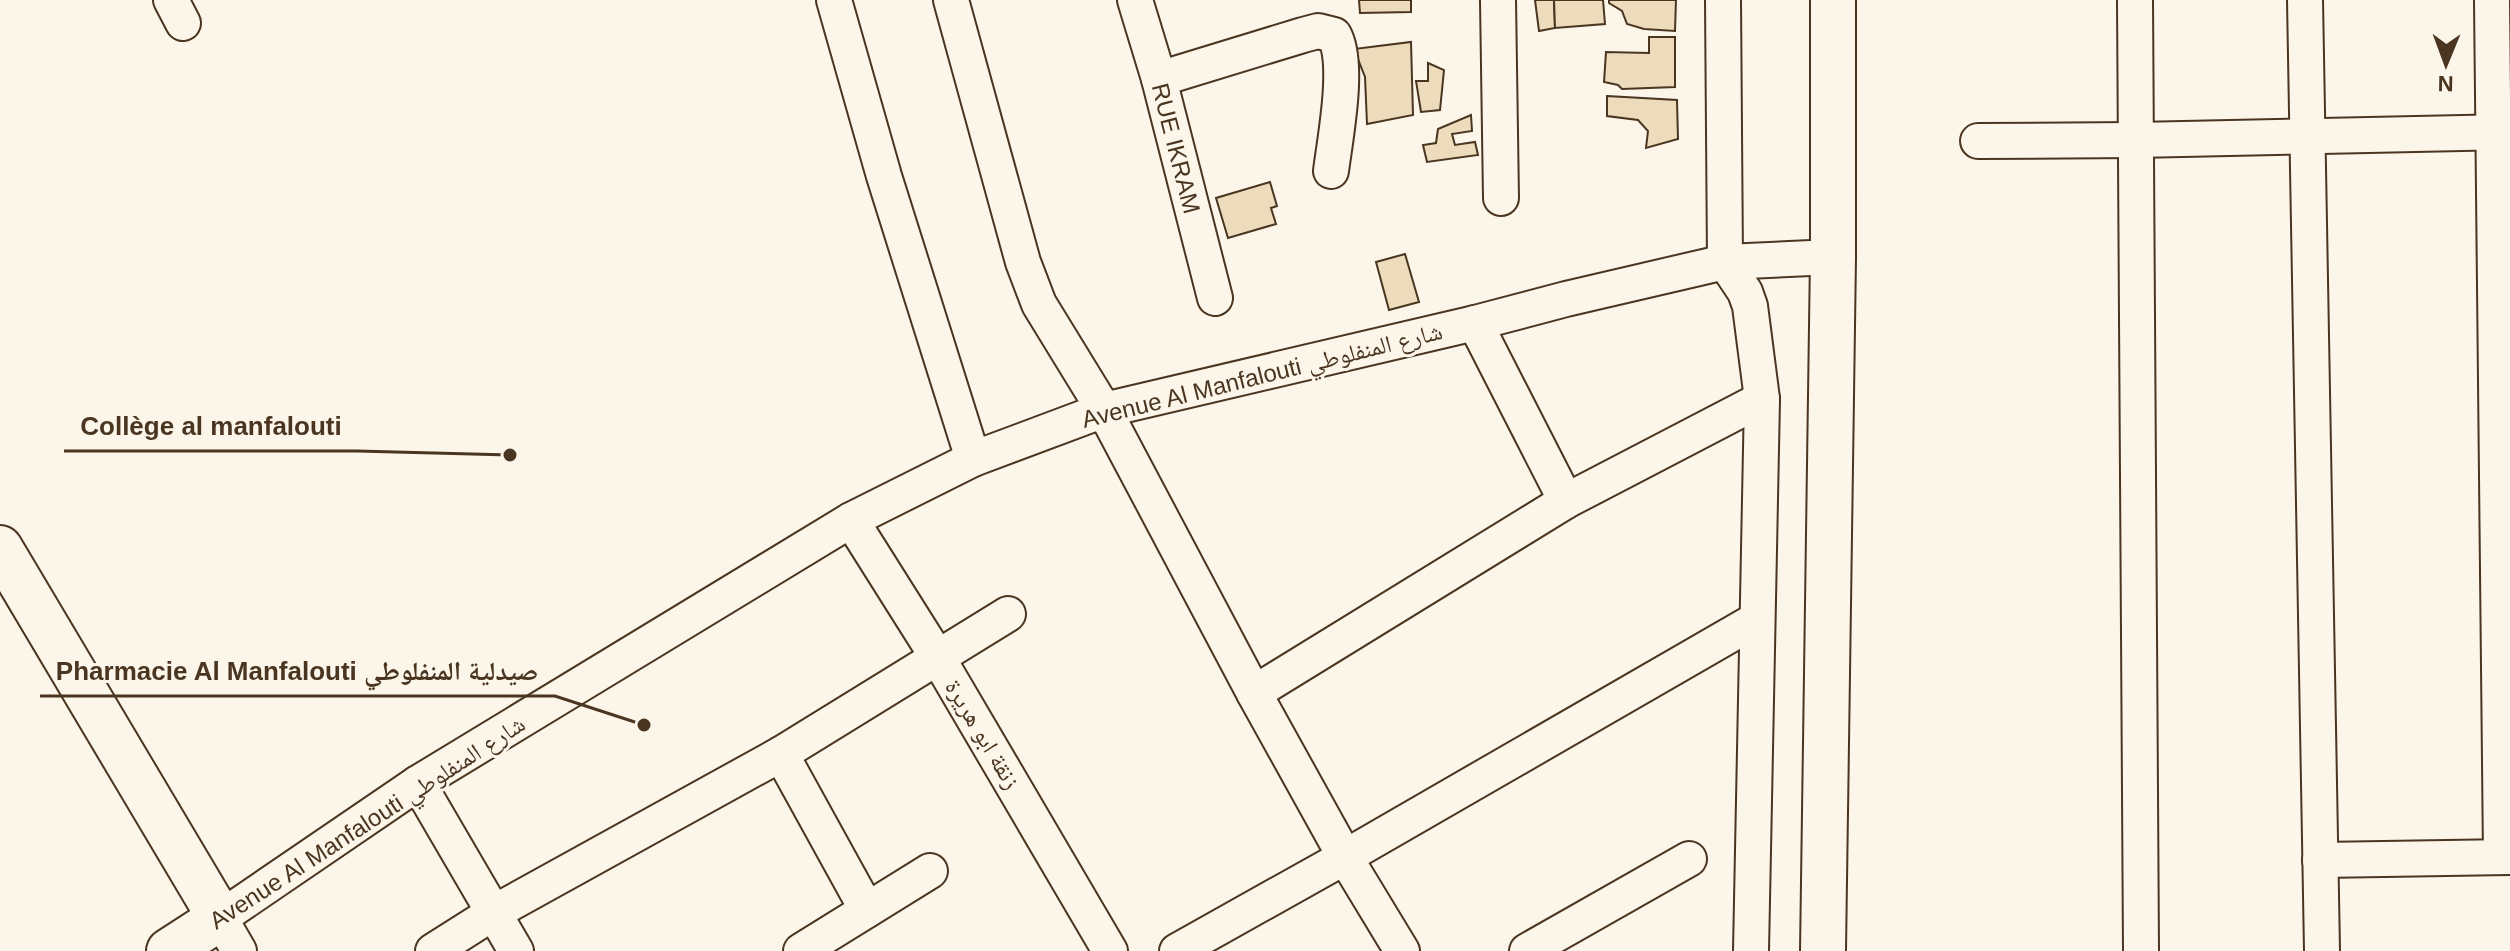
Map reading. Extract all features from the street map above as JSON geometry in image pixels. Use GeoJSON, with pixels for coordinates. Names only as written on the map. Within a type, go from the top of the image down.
{"type":"FeatureCollection","features":[{"type":"Feature","properties":{"kind":"main road"},"geometry":{"type":"LineString","coordinates":[[1823,951],[1833,257],[1833,0]]}},
{"type":"Feature","properties":{"kind":"main road"},"geometry":{"type":"LineString","coordinates":[[0,548],[230,934]]}},
{"type":"Feature","properties":{"kind":"main road","name":"Avenue Al Manfalouti شارع المنفلوطي"},"geometry":{"type":"LineString","coordinates":[[169,951],[230,934]]}},
{"type":"Feature","properties":{"kind":"street"},"geometry":{"type":"LineString","coordinates":[[834,0],[884,176],[973,459]]}},
{"type":"Feature","properties":{"kind":"street"},"geometry":{"type":"LineString","coordinates":[[951,0],[1023,262],[1039,304],[1104,410],[1254,693],[1345,857],[1402,951]]}},
{"type":"Feature","properties":{"kind":"street","name":"RUE IKRAM"},"geometry":{"type":"LineString","coordinates":[[1135,0],[1159,79],[1215,298]]}},
{"type":"Feature","properties":{"kind":"street"},"geometry":{"type":"LineString","coordinates":[[1498,0],[1501,198]]}},
{"type":"Feature","properties":{"kind":"street"},"geometry":{"type":"LineString","coordinates":[[1723,0],[1725,262],[1745,292],[1750,306],[1762,399],[1751,951]]}},
{"type":"Feature","properties":{"kind":"street"},"geometry":{"type":"LineString","coordinates":[[2135,0],[2141,951]]}},
{"type":"Feature","properties":{"kind":"street"},"geometry":{"type":"LineString","coordinates":[[2305,0],[2322,951]]}},
{"type":"Feature","properties":{"kind":"street"},"geometry":{"type":"LineString","coordinates":[[2320,860],[2506,857],[2502,133],[2492,0]]}},
{"type":"Feature","properties":{"kind":"street"},"geometry":{"type":"LineString","coordinates":[[1159,79],[1318,31],[1334,35],[1338,42],[1341,71],[1339,116],[1331,171]]}},
{"type":"Feature","properties":{"kind":"street"},"geometry":{"type":"LineString","coordinates":[[1978,141],[2502,133]]}},
{"type":"Feature","properties":{"kind":"street","name":"Avenue Al Manfalouti شارع المنفلوطي"},"geometry":{"type":"LineString","coordinates":[[230,934],[418,783],[851,520],[973,459],[1104,410],[1566,299],[1725,262],[1833,257]]}},
{"type":"Feature","properties":{"kind":"street"},"geometry":{"type":"LineString","coordinates":[[1475,323],[1566,501]]}},
{"type":"Feature","properties":{"kind":"street"},"geometry":{"type":"LineString","coordinates":[[1254,693],[1566,501],[1762,399]]}},
{"type":"Feature","properties":{"kind":"street","name":"زنقة ابو هريرة"},"geometry":{"type":"LineString","coordinates":[[851,520],[938,658],[1110,951]]}},
{"type":"Feature","properties":{"kind":"street"},"geometry":{"type":"LineString","coordinates":[[433,951],[493,913],[781,754],[1008,614]]}},
{"type":"Feature","properties":{"kind":"street"},"geometry":{"type":"LineString","coordinates":[[1177,951],[1756,620]]}},
{"type":"Feature","properties":{"kind":"street"},"geometry":{"type":"LineString","coordinates":[[781,754],[867,910]]}},
{"type":"Feature","properties":{"kind":"street"},"geometry":{"type":"LineString","coordinates":[[418,783],[516,951]]}},
{"type":"Feature","properties":{"kind":"street"},"geometry":{"type":"LineString","coordinates":[[1527,951],[1689,859]]}},
{"type":"Feature","properties":{"kind":"street"},"geometry":{"type":"LineString","coordinates":[[801,951],[930,871]]}},
{"type":"Feature","properties":{"kind":"building"},"geometry":{"type":"Polygon","coordinates":[[[1359,0],[1411,0],[1411,12],[1360,13],[1359,0]]]}},
{"type":"Feature","properties":{"kind":"building"},"geometry":{"type":"Polygon","coordinates":[[[1535,0],[1554,0],[1555,28],[1539,31],[1535,0]]]}},
{"type":"Feature","properties":{"kind":"building"},"geometry":{"type":"Polygon","coordinates":[[[1554,0],[1603,0],[1605,24],[1555,28],[1554,0]]]}},
{"type":"Feature","properties":{"kind":"building"},"geometry":{"type":"Polygon","coordinates":[[[1609,0],[1676,0],[1675,31],[1644,29],[1627,24],[1622,11],[1609,0]]]}},
{"type":"Feature","properties":{"kind":"building"},"geometry":{"type":"Polygon","coordinates":[[[1649,37],[1675,37],[1675,87],[1622,89],[1604,82],[1606,52],[1649,53],[1649,37]]]}},
{"type":"Feature","properties":{"kind":"building"},"geometry":{"type":"Polygon","coordinates":[[[1411,42],[1413,115],[1367,124],[1365,77],[1354,49],[1411,42]]]}},
{"type":"Feature","properties":{"kind":"building"},"geometry":{"type":"Polygon","coordinates":[[[1428,63],[1444,70],[1440,110],[1421,112],[1416,81],[1428,81],[1428,63]]]}},
{"type":"Feature","properties":{"kind":"building"},"geometry":{"type":"Polygon","coordinates":[[[1607,96],[1677,100],[1678,139],[1646,148],[1648,131],[1638,120],[1607,116],[1607,96]]]}},
{"type":"Feature","properties":{"kind":"building"},"geometry":{"type":"Polygon","coordinates":[[[1471,115],[1472,131],[1452,134],[1455,145],[1475,142],[1478,155],[1427,162],[1423,145],[1436,143],[1438,129],[1471,115]]]}},
{"type":"Feature","properties":{"kind":"building"},"geometry":{"type":"Polygon","coordinates":[[[1270,182],[1277,206],[1271,208],[1276,224],[1228,238],[1216,198],[1270,182]]]}},
{"type":"Feature","properties":{"kind":"building"},"geometry":{"type":"Polygon","coordinates":[[[1405,254],[1419,302],[1389,310],[1376,262],[1405,254]]]}},
{"type":"Feature","properties":{"kind":"place","name":"Collège al manfalouti"},"geometry":{"type":"Point","coordinates":[510,455]}},
{"type":"Feature","properties":{"kind":"place","name":"Pharmacie Al Manfalouti صيدلية المنفلوطي"},"geometry":{"type":"Point","coordinates":[644,725]}}]}
